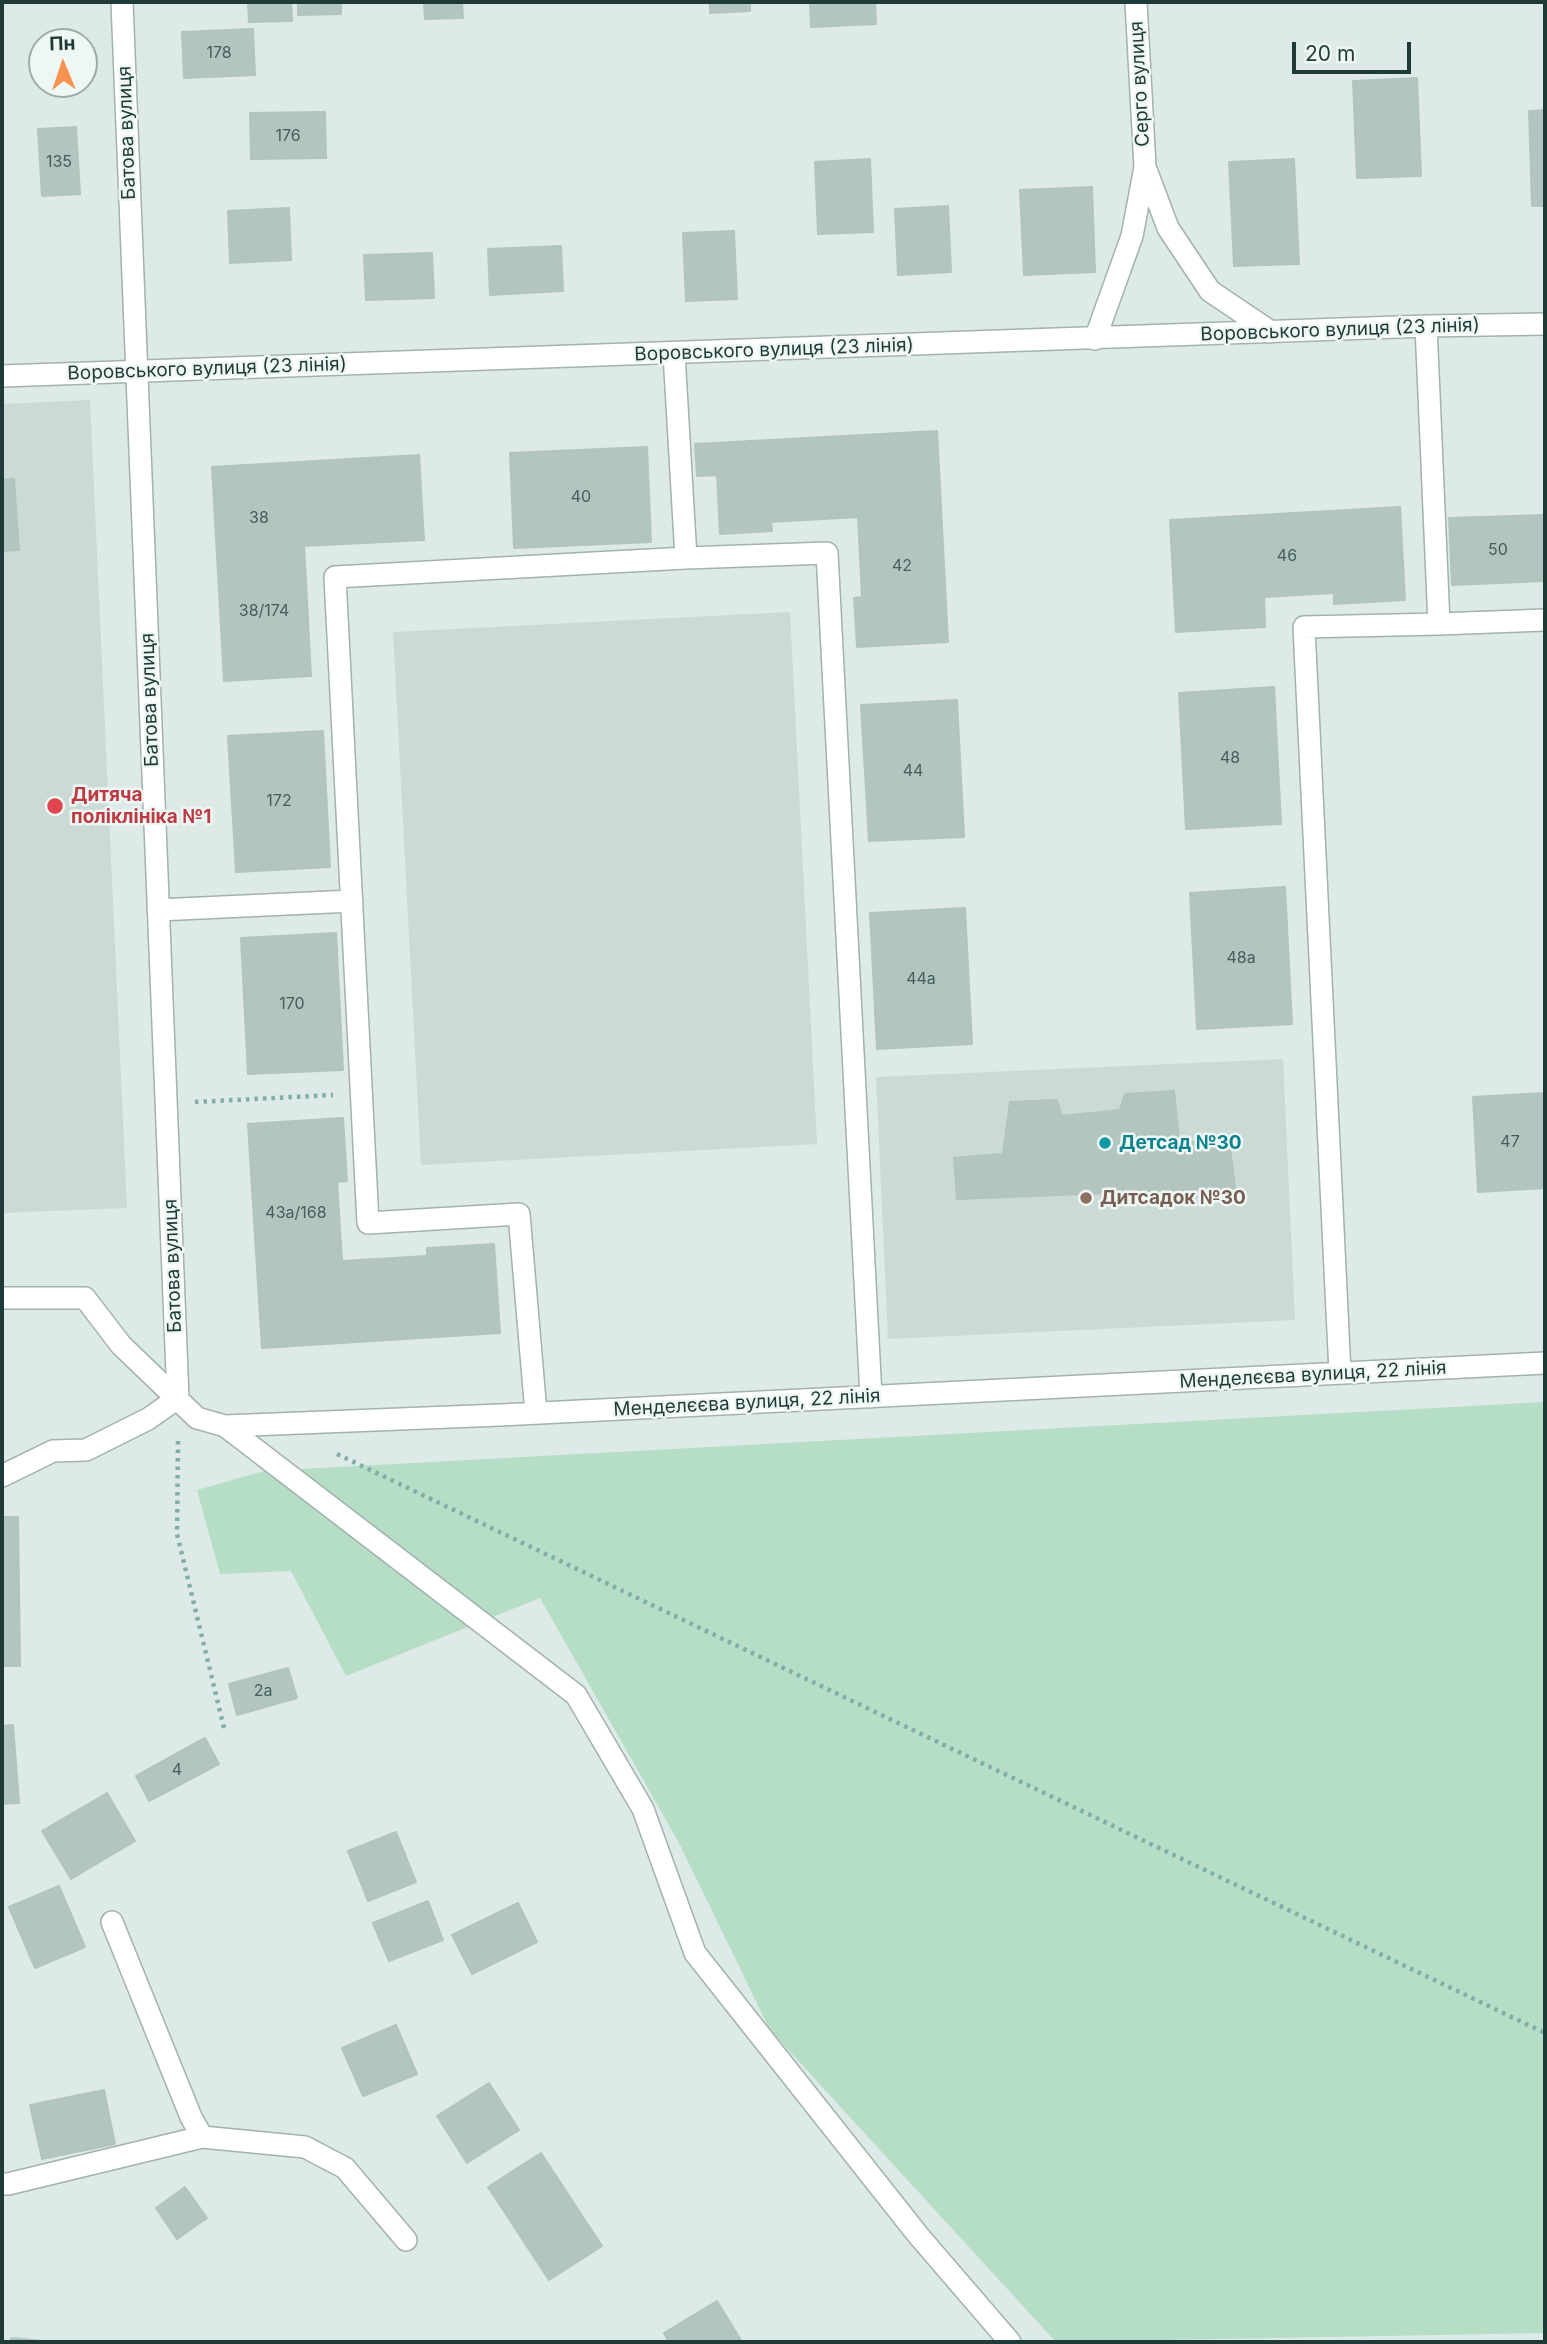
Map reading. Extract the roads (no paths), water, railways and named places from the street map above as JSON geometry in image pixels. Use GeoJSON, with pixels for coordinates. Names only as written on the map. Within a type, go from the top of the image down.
{"type":"FeatureCollection","features":[{"type":"Feature","properties":{"kind":"street","name":"Батова вулиця"},"geometry":{"type":"LineString","coordinates":[[122,2],[178,1398]]}},
{"type":"Feature","properties":{"kind":"street","name":"Серго вулиця"},"geometry":{"type":"LineString","coordinates":[[1095,339],[1132,236],[1145,167],[1136,2]]}},
{"type":"Feature","properties":{"kind":"street","name":"Серго вулиця"},"geometry":{"type":"LineString","coordinates":[[1145,167],[1168,228],[1210,291],[1271,332]]}},
{"type":"Feature","properties":{"kind":"street","name":"Воровського вулиця (23 лiнiя)"},"geometry":{"type":"LineString","coordinates":[[2,376],[1545,324]]}},
{"type":"Feature","properties":{"kind":"street"},"geometry":{"type":"LineString","coordinates":[[1426,326],[1439,624]]}},
{"type":"Feature","properties":{"kind":"street"},"geometry":{"type":"LineString","coordinates":[[674,354],[687,558]]}},
{"type":"Feature","properties":{"kind":"street"},"geometry":{"type":"LineString","coordinates":[[536,1413],[519,1214],[368,1223],[335,577],[827,553],[871,1397]]}},
{"type":"Feature","properties":{"kind":"street"},"geometry":{"type":"LineString","coordinates":[[1340,1373],[1304,627],[1545,620]]}},
{"type":"Feature","properties":{"kind":"street"},"geometry":{"type":"LineString","coordinates":[[158,910],[352,901]]}},
{"type":"Feature","properties":{"kind":"street","name":"Менделєєва вулиця, 22 лінія"},"geometry":{"type":"LineString","coordinates":[[2,1298],[85,1298],[121,1345],[197,1418],[225,1426],[1545,1363]]}},
{"type":"Feature","properties":{"kind":"street"},"geometry":{"type":"LineString","coordinates":[[2,1476],[53,1451],[86,1450],[148,1419],[178,1398]]}},
{"type":"Feature","properties":{"kind":"street"},"geometry":{"type":"LineString","coordinates":[[225,1426],[576,1695],[643,1809],[695,1953],[918,2235],[1010,2342]]}},
{"type":"Feature","properties":{"kind":"street"},"geometry":{"type":"LineString","coordinates":[[112,1922],[191,2117],[202,2137]]}},
{"type":"Feature","properties":{"kind":"street"},"geometry":{"type":"LineString","coordinates":[[2,2184],[202,2137],[305,2147],[345,2168],[406,2240]]}},
{"type":"Feature","properties":{"kind":"place","name":"Дитяча поліклініка №1"},"geometry":{"type":"Point","coordinates":[55,806]}},
{"type":"Feature","properties":{"kind":"place","name":"Детсад №30"},"geometry":{"type":"Point","coordinates":[1105,1143]}},
{"type":"Feature","properties":{"kind":"place","name":"Дитсадок №30"},"geometry":{"type":"Point","coordinates":[1086,1198]}}]}
